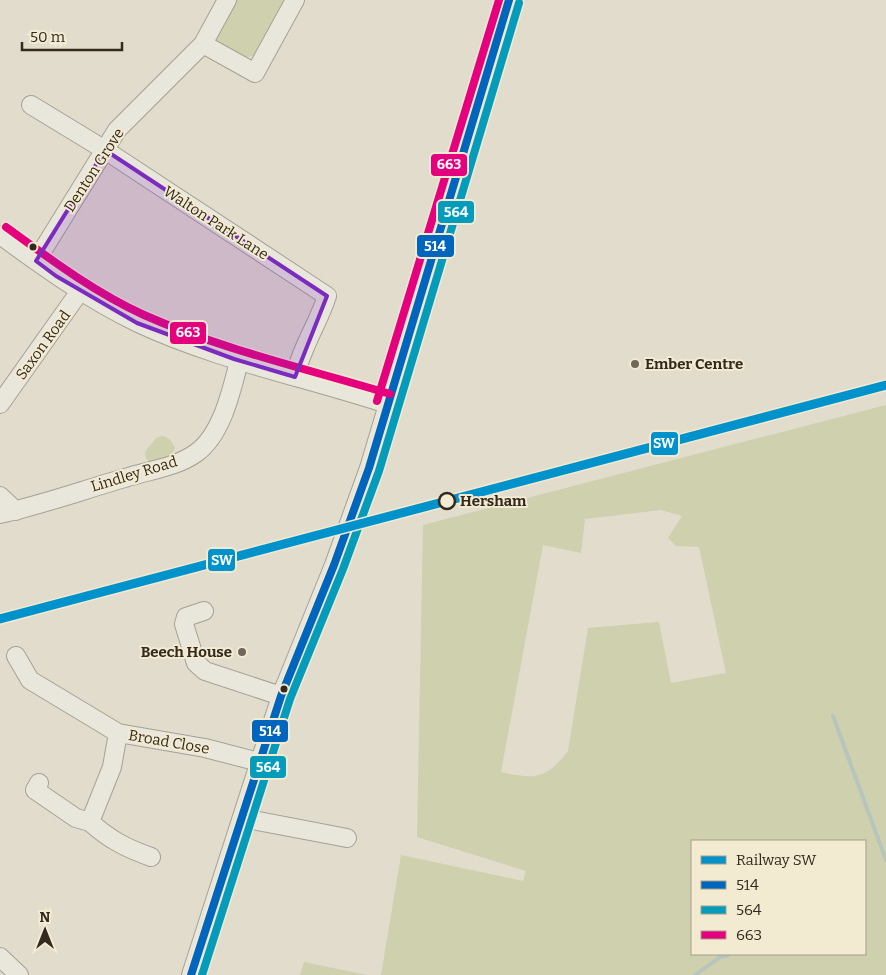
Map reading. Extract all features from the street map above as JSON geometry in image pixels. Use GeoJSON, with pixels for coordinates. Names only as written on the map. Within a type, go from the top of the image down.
{"type":"FeatureCollection","features":[{"type":"Feature","properties":{"kind":"street","name":"Denton Grove"},"geometry":{"type":"LineString","coordinates":[[36,261],[117,130],[203,44],[227,0]]}},
{"type":"Feature","properties":{"kind":"street"},"geometry":{"type":"LineString","coordinates":[[203,44],[255,73],[295,0]]}},
{"type":"Feature","properties":{"kind":"street"},"geometry":{"type":"LineString","coordinates":[[190,975],[281,696],[334,565],[369,468],[509,0]]}},
{"type":"Feature","properties":{"kind":"street","name":"Walton Park Lane"},"geometry":{"type":"LineString","coordinates":[[31,105],[105,150],[327,296],[317,324],[300,356],[295,377]]}},
{"type":"Feature","properties":{"kind":"street"},"geometry":{"type":"LineString","coordinates":[[0,235],[80,291],[137,322],[164,334],[239,361],[388,404]]}},
{"type":"Feature","properties":{"kind":"street","name":"Saxon Road"},"geometry":{"type":"LineString","coordinates":[[2,399],[80,291]]}},
{"type":"Feature","properties":{"kind":"street","name":"Lindley Road"},"geometry":{"type":"LineString","coordinates":[[8,512],[168,467],[197,452],[208,441],[221,420],[230,398],[239,361]]}},
{"type":"Feature","properties":{"kind":"street"},"geometry":{"type":"LineString","coordinates":[[0,496],[8,512]]}},
{"type":"Feature","properties":{"kind":"street"},"geometry":{"type":"LineString","coordinates":[[204,611],[186,617],[184,624],[196,663],[205,671],[281,696]]}},
{"type":"Feature","properties":{"kind":"street","name":"Broad Close"},"geometry":{"type":"LineString","coordinates":[[18,656],[30,680],[118,733],[205,748],[259,762]]}},
{"type":"Feature","properties":{"kind":"street"},"geometry":{"type":"LineString","coordinates":[[90,822],[112,766],[118,733]]}},
{"type":"Feature","properties":{"kind":"street"},"geometry":{"type":"LineString","coordinates":[[39,784],[35,790],[76,818],[90,822],[126,848],[151,857]]}},
{"type":"Feature","properties":{"kind":"street"},"geometry":{"type":"LineString","coordinates":[[242,818],[347,838]]}},
{"type":"Feature","properties":{"kind":"street"},"geometry":{"type":"LineString","coordinates":[[0,957],[19,975]]}},
{"type":"Feature","properties":{"kind":"highlighted area"},"geometry":{"type":"Polygon","coordinates":[[[105,150],[327,296],[295,377],[234,359],[137,323],[56,276],[36,261],[105,150]]]}},
{"type":"Feature","properties":{"kind":"green space"},"geometry":{"type":"Polygon","coordinates":[[[231,0],[284,0],[254,55],[242,58],[236,57],[211,41],[231,0]]]}},
{"type":"Feature","properties":{"kind":"green space"},"geometry":{"type":"Polygon","coordinates":[[[886,405],[886,975],[381,975],[401,855],[523,881],[526,871],[417,837],[423,525],[886,405]],[[661,510],[585,519],[581,553],[543,545],[501,772],[523,776],[539,775],[547,772],[568,751],[588,628],[659,622],[671,683],[726,673],[699,547],[676,546],[668,538],[682,516],[661,510]]]}},
{"type":"Feature","properties":{"kind":"green space"},"geometry":{"type":"Polygon","coordinates":[[[162,436],[170,440],[175,448],[168,457],[150,464],[145,452],[156,438],[162,436]]]}},
{"type":"Feature","properties":{"kind":"green space"},"geometry":{"type":"Polygon","coordinates":[[[304,962],[367,975],[300,975],[304,962]]]}},
{"type":"Feature","properties":{"kind":"waterway"},"geometry":{"type":"LineString","coordinates":[[833,716],[886,860]]}},
{"type":"Feature","properties":{"kind":"waterway"},"geometry":{"type":"LineString","coordinates":[[695,975],[720,957],[728,955]]}},
{"type":"Feature","properties":{"kind":"rail line","name":"SW"},"geometry":{"type":"LineString","coordinates":[[0,619],[886,385]]}},
{"type":"Feature","properties":{"kind":"transit line","name":"663"},"geometry":{"type":"LineString","coordinates":[[377,401],[499,0]]}},
{"type":"Feature","properties":{"kind":"transit line","name":"514"},"geometry":{"type":"LineString","coordinates":[[191,975],[281,696],[334,565],[369,468],[509,0]]}},
{"type":"Feature","properties":{"kind":"transit line","name":"564"},"geometry":{"type":"LineString","coordinates":[[202,975],[290,699],[343,569],[379,471],[519,3]]}},
{"type":"Feature","properties":{"kind":"transit line","name":"663"},"geometry":{"type":"LineString","coordinates":[[6,227],[90,285],[144,315],[235,349],[390,394]]}},
{"type":"Feature","properties":{"kind":"place","name":"Ember Centre"},"geometry":{"type":"Point","coordinates":[635,364]}},
{"type":"Feature","properties":{"kind":"place","name":"Hersham"},"geometry":{"type":"Point","coordinates":[447,501]}},
{"type":"Feature","properties":{"kind":"place","name":"Beech House"},"geometry":{"type":"Point","coordinates":[242,652]}}]}
